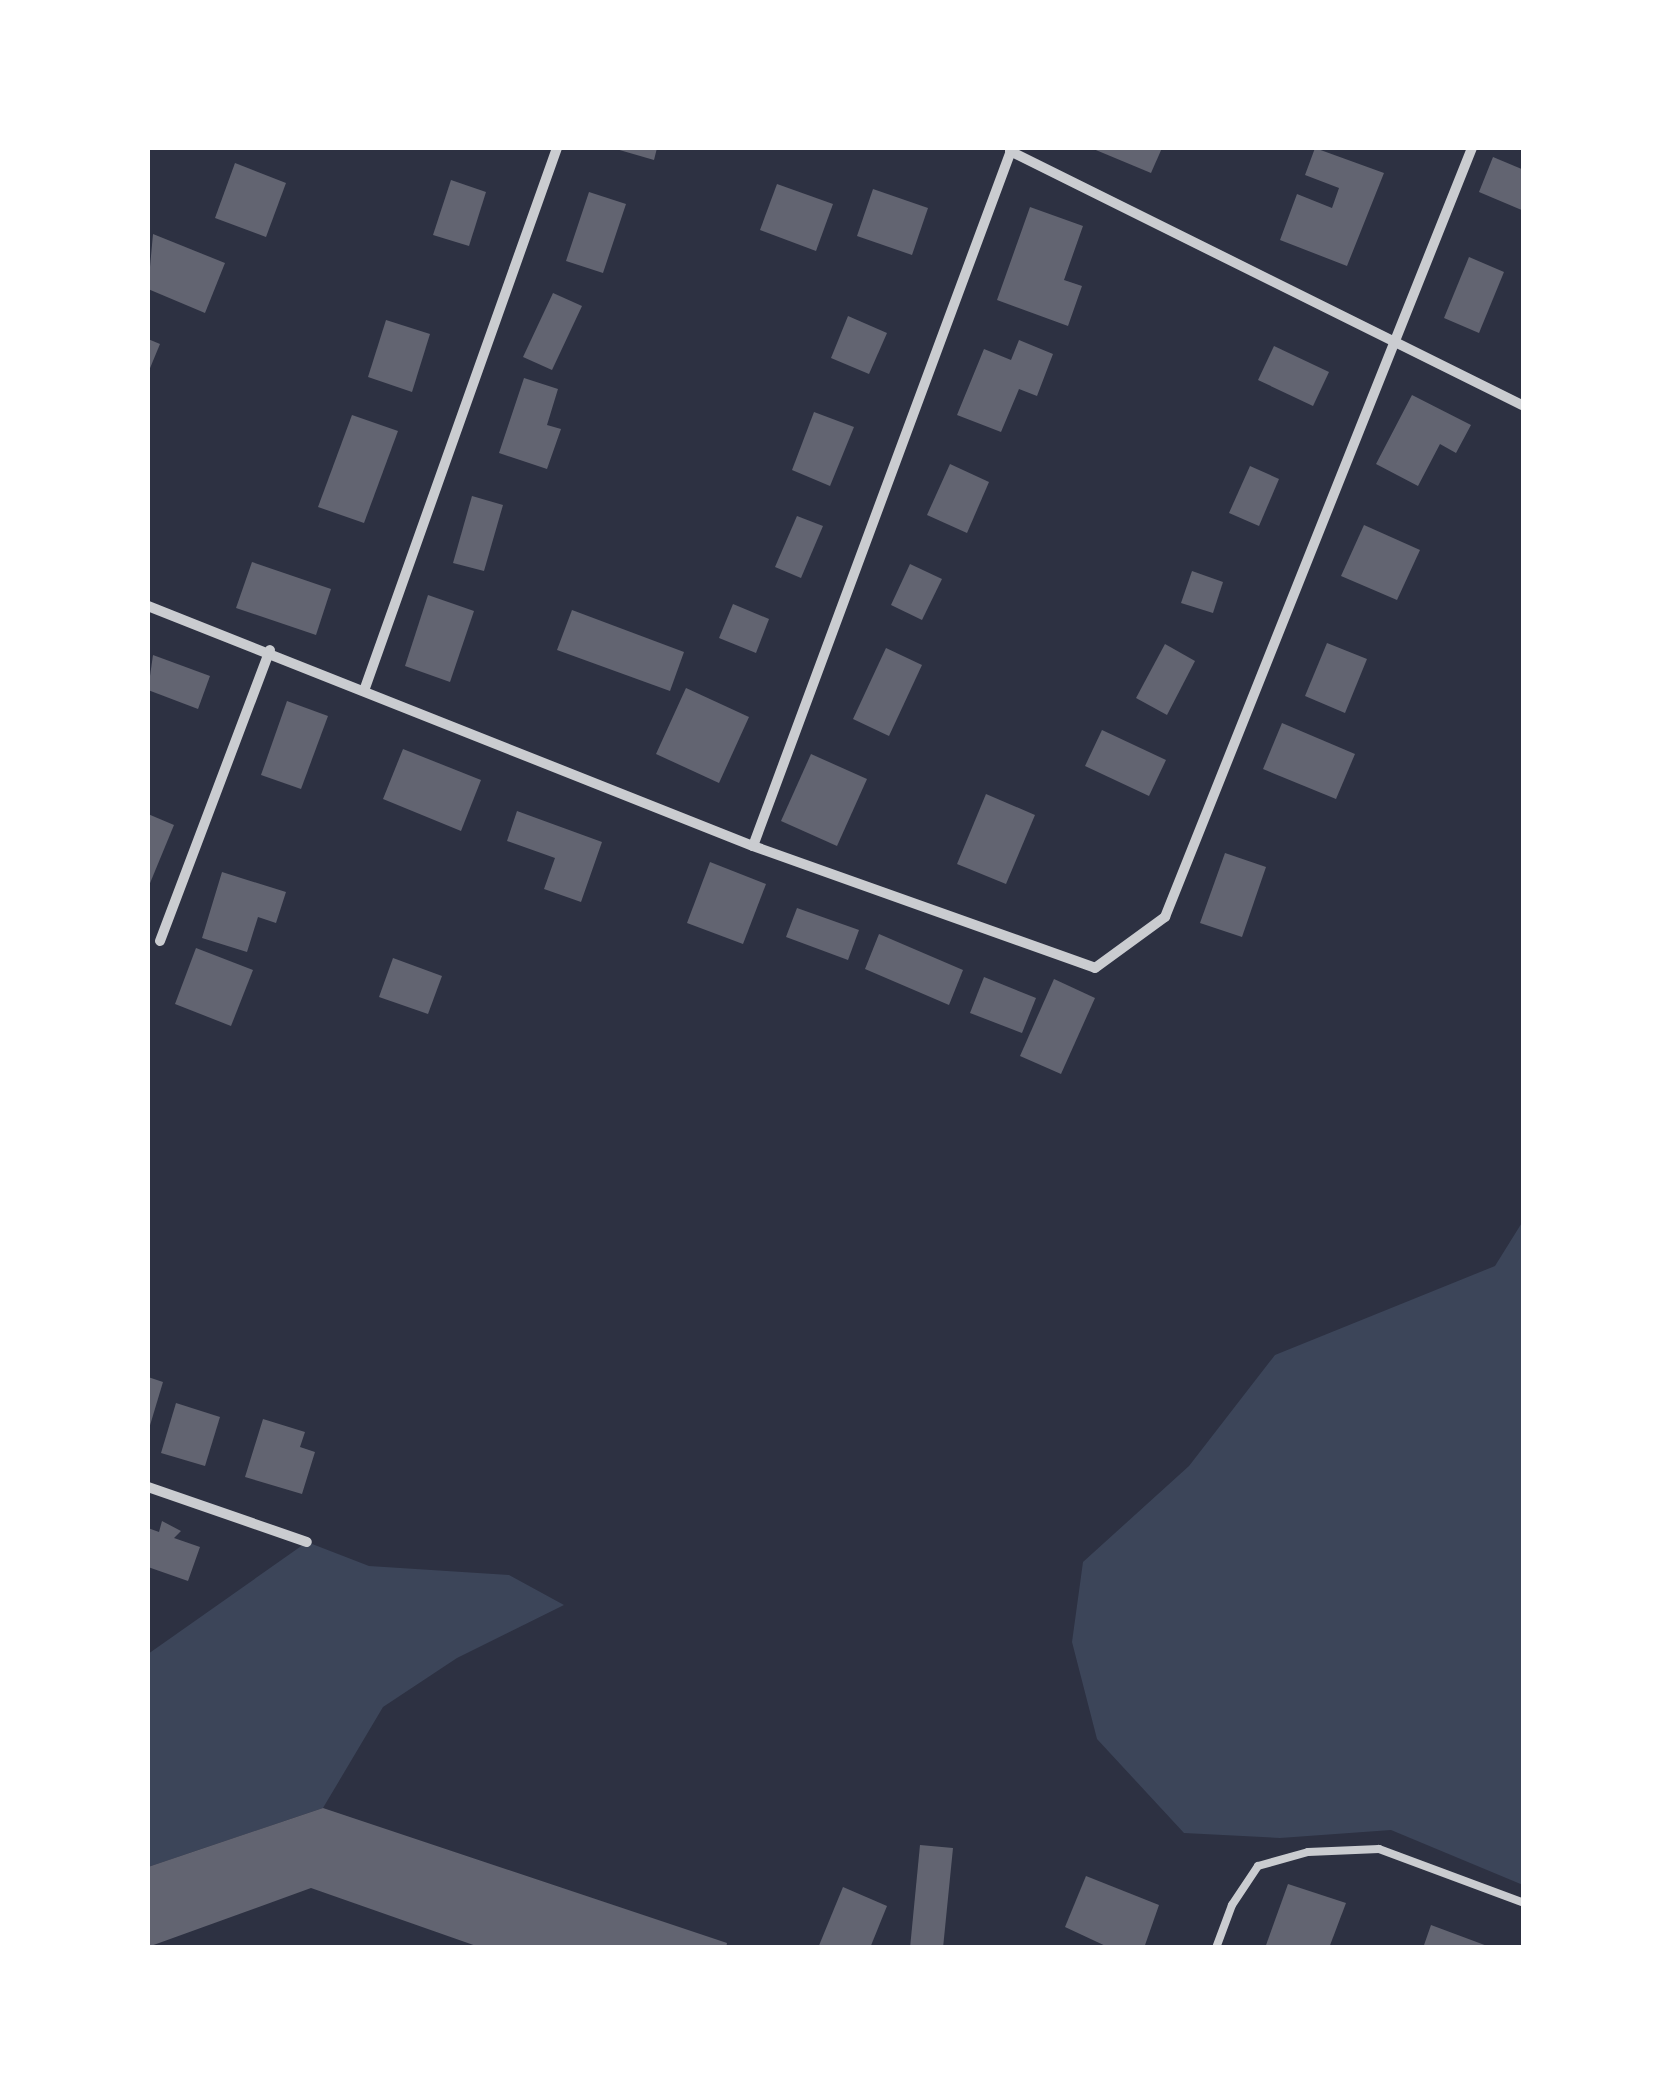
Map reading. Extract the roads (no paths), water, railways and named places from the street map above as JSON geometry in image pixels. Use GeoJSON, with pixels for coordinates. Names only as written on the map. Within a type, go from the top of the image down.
{"type":"FeatureCollection","features":[{"type":"Feature","properties":{"kind":"street"},"geometry":{"type":"LineString","coordinates":[[365,688],[557,148]]}},
{"type":"Feature","properties":{"kind":"street"},"geometry":{"type":"LineString","coordinates":[[148,606],[270,650],[754,846],[1095,968],[1165,917],[1472,148]]}},
{"type":"Feature","properties":{"kind":"street"},"geometry":{"type":"LineString","coordinates":[[754,846],[1011,149],[1524,406]]}},
{"type":"Feature","properties":{"kind":"street"},"geometry":{"type":"LineString","coordinates":[[160,940],[270,650]]}},
{"type":"Feature","properties":{"kind":"street"},"geometry":{"type":"LineString","coordinates":[[148,1487],[307,1542]]}},
{"type":"Feature","properties":{"kind":"lane"},"geometry":{"type":"LineString","coordinates":[[1216,1948],[1232,1905],[1258,1866],[1308,1852],[1379,1850],[1524,1903]]}}]}
